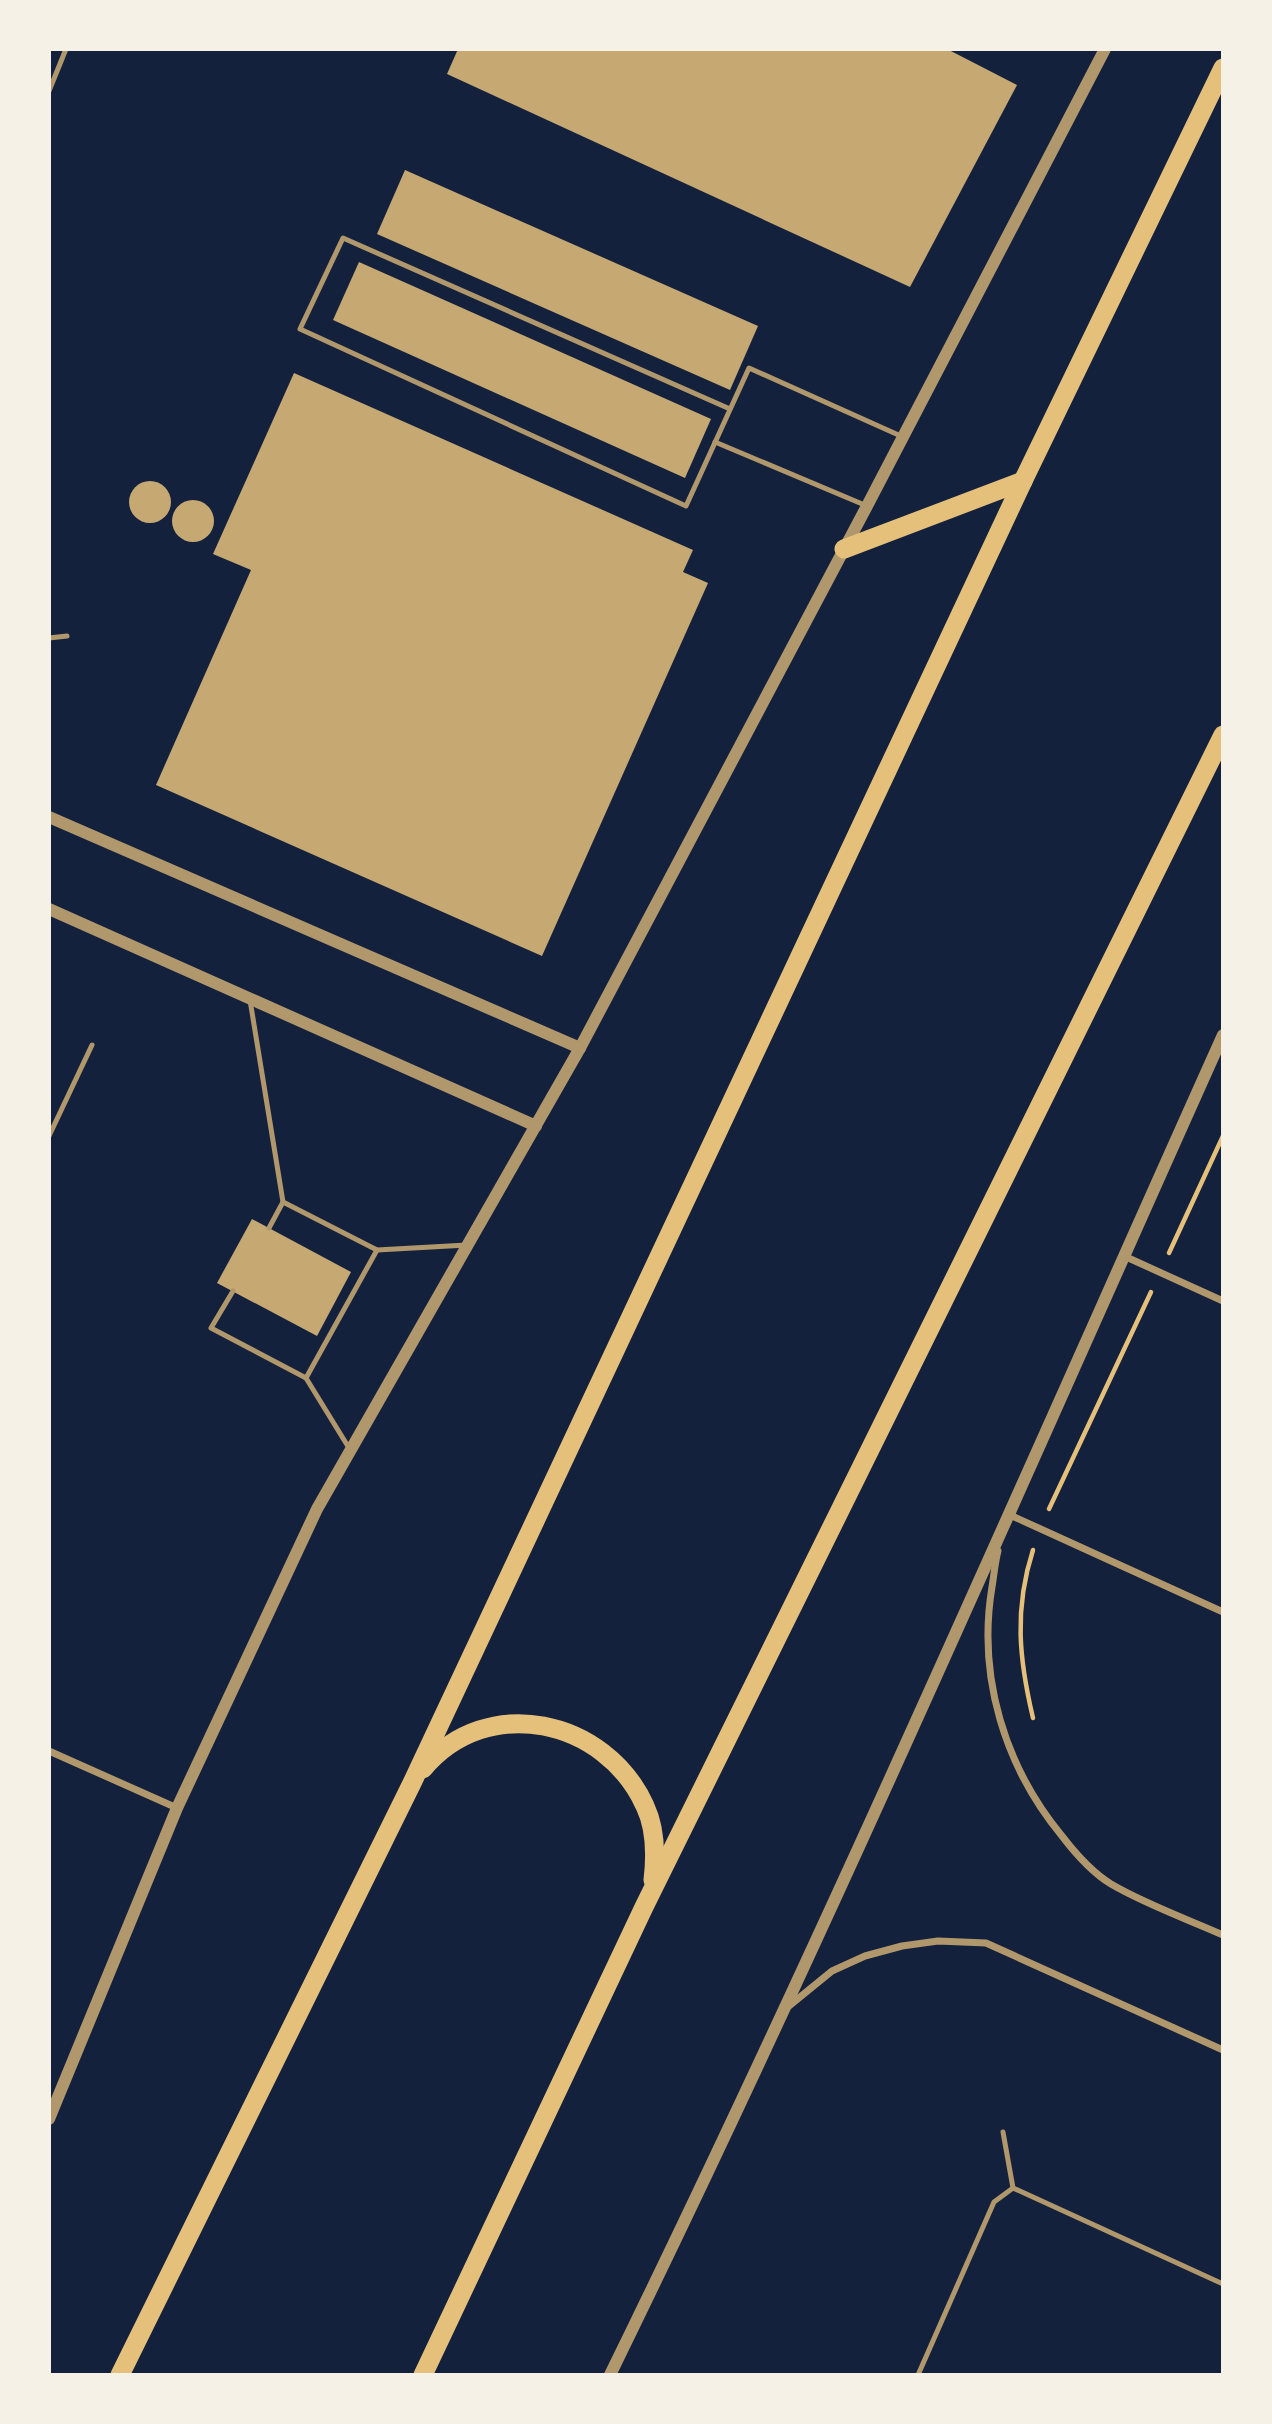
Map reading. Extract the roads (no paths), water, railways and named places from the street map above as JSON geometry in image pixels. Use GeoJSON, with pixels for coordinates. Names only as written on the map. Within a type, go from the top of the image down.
{"type":"FeatureCollection","features":[{"type":"Feature","properties":{"kind":"highway"},"geometry":{"type":"LineString","coordinates":[[120,2375],[413,1781],[1023,481],[1223,68]]}},
{"type":"Feature","properties":{"kind":"highway"},"geometry":{"type":"LineString","coordinates":[[844,549],[1023,481]]}},
{"type":"Feature","properties":{"kind":"highway"},"geometry":{"type":"LineString","coordinates":[[423,2375],[644,1907],[1223,735]]}},
{"type":"Feature","properties":{"kind":"highway"},"geometry":{"type":"LineString","coordinates":[[413,1781],[442,1751],[479,1731],[503,1725],[529,1724],[554,1727],[578,1735],[600,1748],[620,1765],[647,1808],[655,1858],[652,1883],[644,1907]]}},
{"type":"Feature","properties":{"kind":"street"},"geometry":{"type":"LineString","coordinates":[[49,2119],[177,1808],[317,1509],[580,1048],[1105,49]]}},
{"type":"Feature","properties":{"kind":"street"},"geometry":{"type":"LineString","coordinates":[[49,817],[580,1048]]}},
{"type":"Feature","properties":{"kind":"street"},"geometry":{"type":"LineString","coordinates":[[49,909],[536,1126]]}},
{"type":"Feature","properties":{"kind":"street"},"geometry":{"type":"LineString","coordinates":[[610,2375],[783,2011],[1010,1515],[1223,1035]]}},
{"type":"Feature","properties":{"kind":"street"},"geometry":{"type":"LineString","coordinates":[[1124,1256],[1223,1301]]}},
{"type":"Feature","properties":{"kind":"street"},"geometry":{"type":"LineString","coordinates":[[1010,1515],[1223,1612]]}},
{"type":"Feature","properties":{"kind":"street"},"geometry":{"type":"LineString","coordinates":[[1010,1515],[997,1555],[989,1605],[988,1647],[995,1702],[1016,1766],[1044,1814],[1075,1852],[1110,1883],[1223,1935]]}},
{"type":"Feature","properties":{"kind":"street"},"geometry":{"type":"LineString","coordinates":[[49,1751],[177,1808]]}},
{"type":"Feature","properties":{"kind":"street"},"geometry":{"type":"LineString","coordinates":[[783,2011],[832,1971],[865,1956],[902,1946],[938,1941],[986,1942],[1223,2050]]}},
{"type":"Feature","properties":{"kind":"lane"},"geometry":{"type":"LineString","coordinates":[[49,90],[66,49]]}},
{"type":"Feature","properties":{"kind":"lane"},"geometry":{"type":"LineString","coordinates":[[730,409],[342,238],[300,329],[686,506],[749,368],[902,437]]}},
{"type":"Feature","properties":{"kind":"lane"},"geometry":{"type":"LineString","coordinates":[[715,442],[867,506]]}},
{"type":"Feature","properties":{"kind":"lane"},"geometry":{"type":"LineString","coordinates":[[49,638],[67,636]]}},
{"type":"Feature","properties":{"kind":"lane"},"geometry":{"type":"LineString","coordinates":[[249,997],[283,1202],[269,1228]]}},
{"type":"Feature","properties":{"kind":"lane"},"geometry":{"type":"LineString","coordinates":[[49,1136],[92,1045]]}},
{"type":"Feature","properties":{"kind":"lane"},"geometry":{"type":"LineString","coordinates":[[283,1202],[377,1250],[468,1245]]}},
{"type":"Feature","properties":{"kind":"lane"},"geometry":{"type":"LineString","coordinates":[[306,1378],[377,1250]]}},
{"type":"Feature","properties":{"kind":"lane"},"geometry":{"type":"LineString","coordinates":[[233,1291],[211,1328],[306,1378],[350,1451]]}},
{"type":"Feature","properties":{"kind":"lane"},"geometry":{"type":"LineString","coordinates":[[1003,2132],[1013,2188]]}},
{"type":"Feature","properties":{"kind":"lane"},"geometry":{"type":"LineString","coordinates":[[1013,2188],[1223,2284]]}},
{"type":"Feature","properties":{"kind":"lane"},"geometry":{"type":"LineString","coordinates":[[918,2375],[994,2202],[1013,2188]]}}]}
